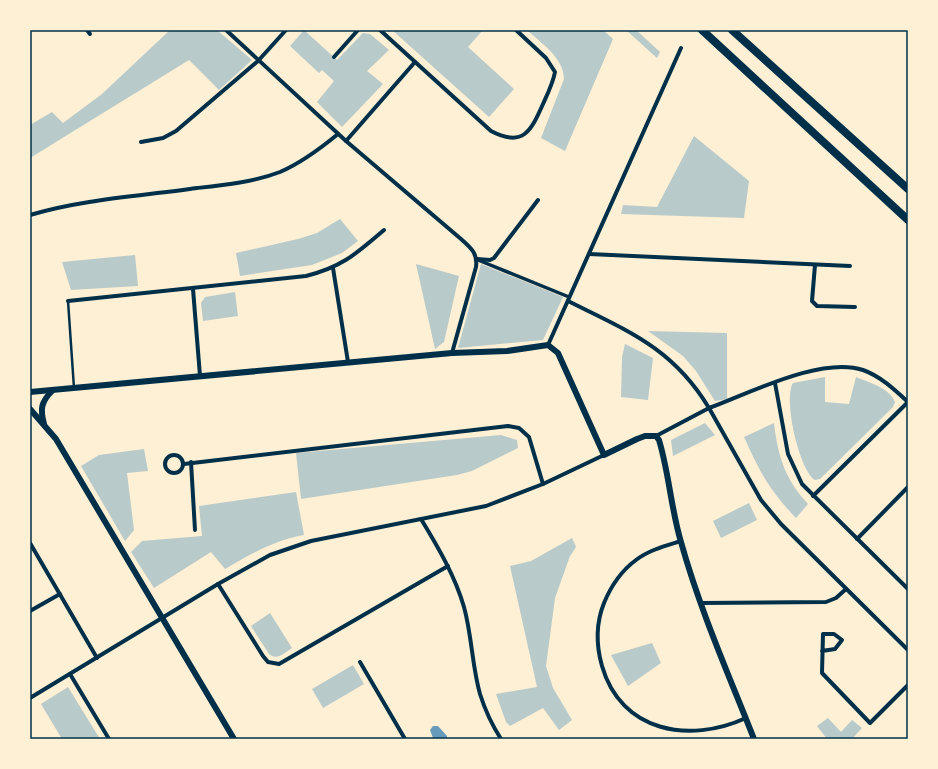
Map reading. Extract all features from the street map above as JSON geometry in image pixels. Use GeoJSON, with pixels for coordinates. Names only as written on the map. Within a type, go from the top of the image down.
{"type":"FeatureCollection","features":[{"type":"Feature","properties":{"kind":"highway"},"geometry":{"type":"LineString","coordinates":[[702,30],[908,220]]}},
{"type":"Feature","properties":{"kind":"highway"},"geometry":{"type":"LineString","coordinates":[[732,30],[908,189]]}},
{"type":"Feature","properties":{"kind":"street"},"geometry":{"type":"LineString","coordinates":[[226,30],[338,134],[472,249],[477,259],[569,299],[633,333],[662,353],[699,390],[761,500],[781,524],[908,650]]}},
{"type":"Feature","properties":{"kind":"street"},"geometry":{"type":"LineString","coordinates":[[141,142],[163,138],[176,130],[258,61],[286,30]]}},
{"type":"Feature","properties":{"kind":"street"},"geometry":{"type":"LineString","coordinates":[[334,57],[358,30]]}},
{"type":"Feature","properties":{"kind":"street"},"geometry":{"type":"LineString","coordinates":[[380,30],[491,131],[500,136],[517,138],[529,131],[534,124],[551,86],[555,72],[546,58],[516,30]]}},
{"type":"Feature","properties":{"kind":"street"},"geometry":{"type":"LineString","coordinates":[[548,345],[680,48]]}},
{"type":"Feature","properties":{"kind":"street"},"geometry":{"type":"LineString","coordinates":[[346,141],[415,62]]}},
{"type":"Feature","properties":{"kind":"street"},"geometry":{"type":"LineString","coordinates":[[30,215],[64,206],[228,184],[264,177],[291,166],[322,147],[338,134]]}},
{"type":"Feature","properties":{"kind":"street"},"geometry":{"type":"LineString","coordinates":[[477,259],[490,260],[494,258],[538,200]]}},
{"type":"Feature","properties":{"kind":"street"},"geometry":{"type":"LineString","coordinates":[[68,301],[292,278],[333,268],[360,250],[384,230]]}},
{"type":"Feature","properties":{"kind":"street"},"geometry":{"type":"LineString","coordinates":[[589,254],[850,266]]}},
{"type":"Feature","properties":{"kind":"street"},"geometry":{"type":"LineString","coordinates":[[452,353],[477,259]]}},
{"type":"Feature","properties":{"kind":"street"},"geometry":{"type":"LineString","coordinates":[[815,265],[812,302],[814,305],[855,307]]}},
{"type":"Feature","properties":{"kind":"street"},"geometry":{"type":"LineString","coordinates":[[333,268],[348,362]]}},
{"type":"Feature","properties":{"kind":"street"},"geometry":{"type":"LineString","coordinates":[[193,289],[200,376]]}},
{"type":"Feature","properties":{"kind":"street"},"geometry":{"type":"LineString","coordinates":[[30,392],[65,390],[348,362],[507,350],[548,345],[558,354],[604,455]]}},
{"type":"Feature","properties":{"kind":"street"},"geometry":{"type":"LineString","coordinates":[[30,698],[218,584],[270,556],[297,545],[486,506],[543,484],[637,439],[645,436],[656,436],[710,408],[775,383],[824,368],[848,368],[862,370],[879,377],[908,402],[813,496]]}},
{"type":"Feature","properties":{"kind":"street"},"geometry":{"type":"LineString","coordinates":[[775,383],[788,454],[802,484],[908,588]]}},
{"type":"Feature","properties":{"kind":"street"},"geometry":{"type":"LineString","coordinates":[[30,387],[65,390]]}},
{"type":"Feature","properties":{"kind":"street"},"geometry":{"type":"LineString","coordinates":[[44,424],[40,409],[42,403],[52,391]]}},
{"type":"Feature","properties":{"kind":"street"},"geometry":{"type":"LineString","coordinates":[[30,409],[36,418]]}},
{"type":"Feature","properties":{"kind":"street"},"geometry":{"type":"LineString","coordinates":[[30,414],[44,424],[56,439],[234,739]]}},
{"type":"Feature","properties":{"kind":"street"},"geometry":{"type":"LineString","coordinates":[[184,464],[182,458],[174,454],[166,459],[165,465],[167,470],[173,473],[179,472],[184,464],[191,462],[508,426],[519,428],[529,437],[543,484]]}},
{"type":"Feature","properties":{"kind":"street"},"geometry":{"type":"LineString","coordinates":[[656,436],[662,449],[681,541],[700,603],[726,674],[754,739]]}},
{"type":"Feature","properties":{"kind":"street"},"geometry":{"type":"LineString","coordinates":[[191,462],[195,530]]}},
{"type":"Feature","properties":{"kind":"street"},"geometry":{"type":"LineString","coordinates":[[857,539],[908,487]]}},
{"type":"Feature","properties":{"kind":"street"},"geometry":{"type":"LineString","coordinates":[[421,519],[448,566],[464,607],[480,694],[486,712],[500,739]]}},
{"type":"Feature","properties":{"kind":"street"},"geometry":{"type":"LineString","coordinates":[[681,541],[647,553],[623,571],[613,584],[600,614],[598,631],[599,651],[604,674],[612,690],[632,712],[657,726],[673,730],[703,732],[731,725],[746,718]]}},
{"type":"Feature","properties":{"kind":"street"},"geometry":{"type":"LineString","coordinates":[[30,543],[98,658]]}},
{"type":"Feature","properties":{"kind":"street"},"geometry":{"type":"LineString","coordinates":[[218,584],[263,656],[268,662],[279,664],[448,566]]}},
{"type":"Feature","properties":{"kind":"street"},"geometry":{"type":"LineString","coordinates":[[700,603],[826,602],[836,598],[846,589]]}},
{"type":"Feature","properties":{"kind":"street"},"geometry":{"type":"LineString","coordinates":[[30,611],[60,594]]}},
{"type":"Feature","properties":{"kind":"street"},"geometry":{"type":"LineString","coordinates":[[822,651],[835,649],[842,640],[834,634],[823,634],[822,651],[822,673],[870,724],[908,685]]}},
{"type":"Feature","properties":{"kind":"street"},"geometry":{"type":"LineString","coordinates":[[360,662],[405,739]]}},
{"type":"Feature","properties":{"kind":"street"},"geometry":{"type":"LineString","coordinates":[[70,674],[109,739]]}},
{"type":"Feature","properties":{"kind":"lane"},"geometry":{"type":"LineString","coordinates":[[68,301],[74,389]]}},
{"type":"Feature","properties":{"kind":"shaded area"},"geometry":{"type":"Polygon","coordinates":[[[170,30],[217,30],[252,60],[219,90],[189,60],[30,158],[30,125],[52,112],[63,123],[102,94],[170,30]]]}},
{"type":"Feature","properties":{"kind":"shaded area"},"geometry":{"type":"Polygon","coordinates":[[[304,30],[337,60],[363,33],[370,34],[389,50],[367,71],[383,84],[342,127],[317,102],[334,81],[322,70],[319,73],[290,46],[304,30]]]}},
{"type":"Feature","properties":{"kind":"shaded area"},"geometry":{"type":"Polygon","coordinates":[[[392,30],[483,30],[468,47],[514,89],[489,117],[392,30]]]}},
{"type":"Feature","properties":{"kind":"shaded area"},"geometry":{"type":"Polygon","coordinates":[[[527,30],[603,30],[613,39],[565,151],[541,138],[564,79],[563,71],[560,64],[551,52],[527,30]]]}},
{"type":"Feature","properties":{"kind":"shaded area"},"geometry":{"type":"Polygon","coordinates":[[[626,30],[636,30],[660,52],[657,58],[626,30]]]}},
{"type":"Feature","properties":{"kind":"shaded area"},"geometry":{"type":"Polygon","coordinates":[[[694,136],[749,181],[744,218],[621,214],[623,205],[657,207],[694,136]]]}},
{"type":"Feature","properties":{"kind":"shaded area"},"geometry":{"type":"Polygon","coordinates":[[[340,219],[358,241],[342,253],[312,265],[240,276],[236,253],[298,239],[317,233],[340,219]]]}},
{"type":"Feature","properties":{"kind":"shaded area"},"geometry":{"type":"Polygon","coordinates":[[[135,255],[138,286],[71,290],[62,262],[135,255]]]}},
{"type":"Feature","properties":{"kind":"shaded area"},"geometry":{"type":"Polygon","coordinates":[[[416,264],[459,276],[444,342],[435,349],[416,264]]]}},
{"type":"Feature","properties":{"kind":"shaded area"},"geometry":{"type":"Polygon","coordinates":[[[481,264],[563,297],[543,340],[458,348],[481,264]]]}},
{"type":"Feature","properties":{"kind":"shaded area"},"geometry":{"type":"Polygon","coordinates":[[[235,292],[238,316],[203,321],[201,303],[205,297],[235,292]]]}},
{"type":"Feature","properties":{"kind":"shaded area"},"geometry":{"type":"Polygon","coordinates":[[[648,331],[727,333],[727,399],[715,401],[696,371],[683,356],[648,331]]]}},
{"type":"Feature","properties":{"kind":"shaded area"},"geometry":{"type":"Polygon","coordinates":[[[625,344],[653,358],[648,400],[621,397],[622,357],[625,344]]]}},
{"type":"Feature","properties":{"kind":"shaded area"},"geometry":{"type":"Polygon","coordinates":[[[825,377],[825,402],[849,404],[856,377],[884,389],[895,402],[893,407],[820,479],[815,480],[809,474],[798,449],[791,418],[790,391],[793,383],[825,377]]]}},
{"type":"Feature","properties":{"kind":"shaded area"},"geometry":{"type":"Polygon","coordinates":[[[705,423],[715,435],[673,456],[671,440],[705,423]]]}},
{"type":"Feature","properties":{"kind":"shaded area"},"geometry":{"type":"Polygon","coordinates":[[[774,423],[780,457],[784,467],[794,486],[808,504],[796,518],[766,480],[744,437],[774,423]]]}},
{"type":"Feature","properties":{"kind":"shaded area"},"geometry":{"type":"Polygon","coordinates":[[[501,435],[517,440],[518,448],[472,471],[457,475],[301,499],[296,453],[501,435]]]}},
{"type":"Feature","properties":{"kind":"shaded area"},"geometry":{"type":"Polygon","coordinates":[[[144,449],[148,471],[127,473],[134,530],[125,541],[81,466],[99,455],[144,449]]]}},
{"type":"Feature","properties":{"kind":"shaded area"},"geometry":{"type":"Polygon","coordinates":[[[296,492],[304,535],[273,544],[225,569],[211,552],[154,588],[131,552],[142,541],[202,536],[199,506],[296,492]]]}},
{"type":"Feature","properties":{"kind":"shaded area"},"geometry":{"type":"Polygon","coordinates":[[[749,503],[757,520],[721,538],[713,521],[749,503]]]}},
{"type":"Feature","properties":{"kind":"shaded area"},"geometry":{"type":"Polygon","coordinates":[[[572,538],[576,547],[570,556],[555,598],[546,666],[553,688],[572,720],[559,730],[543,708],[510,726],[506,722],[496,694],[537,687],[510,566],[531,561],[572,538]]]}},
{"type":"Feature","properties":{"kind":"shaded area"},"geometry":{"type":"Polygon","coordinates":[[[270,613],[292,648],[275,657],[269,654],[251,626],[270,613]]]}},
{"type":"Feature","properties":{"kind":"shaded area"},"geometry":{"type":"Polygon","coordinates":[[[652,643],[661,663],[628,686],[611,655],[652,643]]]}},
{"type":"Feature","properties":{"kind":"shaded area"},"geometry":{"type":"Polygon","coordinates":[[[353,665],[364,684],[323,708],[312,689],[353,665]]]}},
{"type":"Feature","properties":{"kind":"shaded area"},"geometry":{"type":"Polygon","coordinates":[[[68,687],[100,739],[62,739],[41,704],[68,687]]]}},
{"type":"Feature","properties":{"kind":"shaded area"},"geometry":{"type":"Polygon","coordinates":[[[828,718],[841,732],[852,720],[862,728],[852,739],[827,739],[817,726],[828,718]]]}},
{"type":"Feature","properties":{"kind":"water"},"geometry":{"type":"Polygon","coordinates":[[[433,726],[438,726],[447,736],[447,739],[433,738],[430,730],[433,726]]]}}]}
